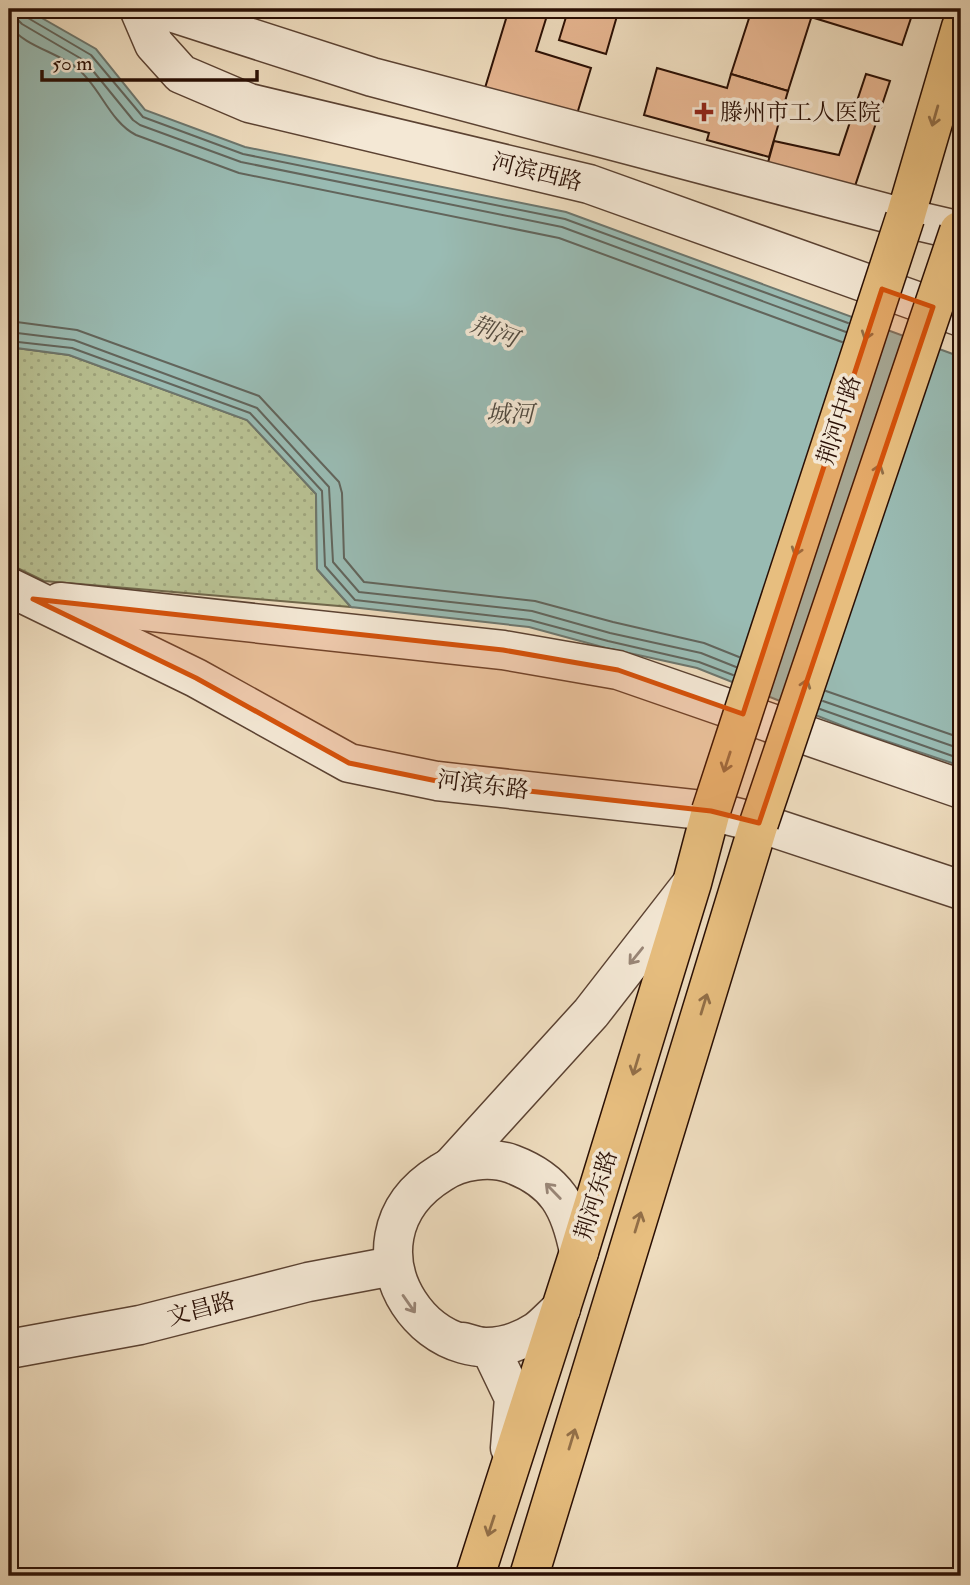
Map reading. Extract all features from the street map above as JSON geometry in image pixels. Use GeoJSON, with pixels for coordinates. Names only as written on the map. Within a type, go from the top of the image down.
{"type":"FeatureCollection","features":[{"type":"Feature","properties":{"kind":"main road","name":"荆河中路"},"geometry":{"type":"LineString","coordinates":[[711,811],[905,218],[961,27]]}},
{"type":"Feature","properties":{"kind":"main road"},"geometry":{"type":"LineString","coordinates":[[759,823],[961,229]]}},
{"type":"Feature","properties":{"kind":"main road","name":"荆河东路"},"geometry":{"type":"LineString","coordinates":[[475,1576],[579,1252],[692,883],[711,811]]}},
{"type":"Feature","properties":{"kind":"main road","name":"荆河东路"},"geometry":{"type":"LineString","coordinates":[[529,1576],[759,823]]}},
{"type":"Feature","properties":{"kind":"street","name":"河滨西路"},"geometry":{"type":"LineString","coordinates":[[139,9],[154,44],[181,74],[249,103],[589,184],[961,317]]}},
{"type":"Feature","properties":{"kind":"street"},"geometry":{"type":"LineString","coordinates":[[161,9],[372,77],[905,218],[961,229]]}},
{"type":"Feature","properties":{"kind":"street","name":"河滨东路"},"geometry":{"type":"LineString","coordinates":[[21,593],[196,678],[349,763],[437,781],[711,811],[759,823],[961,890]]}},
{"type":"Feature","properties":{"kind":"street","name":"河滨东路"},"geometry":{"type":"LineString","coordinates":[[21,593],[503,650],[618,670],[961,789]]}},
{"type":"Feature","properties":{"kind":"street"},"geometry":{"type":"LineString","coordinates":[[508,1476],[514,1398],[491,1350],[447,1338],[415,1313],[403,1296],[393,1266],[395,1235],[406,1206],[425,1182],[450,1167],[591,1013],[692,883]]}},
{"type":"Feature","properties":{"kind":"street"},"geometry":{"type":"LineString","coordinates":[[450,1167],[480,1160],[510,1163],[537,1175],[559,1196],[573,1222],[579,1252]]}},
{"type":"Feature","properties":{"kind":"street","name":"文昌路"},"geometry":{"type":"LineString","coordinates":[[9,1349],[140,1325],[308,1282],[393,1266]]}},
{"type":"Feature","properties":{"kind":"street"},"geometry":{"type":"LineString","coordinates":[[447,1338],[477,1346],[509,1343],[537,1331],[561,1309]]}},
{"type":"Feature","properties":{"kind":"highlighted area"},"geometry":{"type":"Polygon","coordinates":[[[882,289],[933,307],[759,823],[711,811],[437,781],[349,763],[196,678],[33,599],[503,650],[618,670],[743,714],[882,289]]]}},
{"type":"Feature","properties":{"kind":"green space"},"geometry":{"type":"Polygon","coordinates":[[[9,347],[69,355],[247,420],[316,494],[317,569],[351,607],[44,581],[9,564],[9,347]]]}},
{"type":"Feature","properties":{"kind":"water","name":"城河"},"geometry":{"type":"Polygon","coordinates":[[[9,9],[26,9],[96,49],[145,110],[245,147],[566,212],[961,357],[961,766],[853,730],[697,668],[606,648],[529,627],[351,607],[317,569],[316,494],[247,420],[69,355],[9,347],[9,9]]]}},
{"type":"Feature","properties":{"kind":"building"},"geometry":{"type":"Polygon","coordinates":[[[509,9],[549,9],[536,51],[591,68],[574,124],[485,88],[509,9]]]}},
{"type":"Feature","properties":{"kind":"building"},"geometry":{"type":"Polygon","coordinates":[[[560,9],[619,9],[606,54],[559,40],[566,17],[558,15],[560,9]]]}},
{"type":"Feature","properties":{"kind":"building"},"geometry":{"type":"Polygon","coordinates":[[[752,9],[814,9],[788,91],[731,74],[752,9]]]}},
{"type":"Feature","properties":{"kind":"building"},"geometry":{"type":"Polygon","coordinates":[[[814,9],[914,9],[902,45],[811,17],[814,9]]]}},
{"type":"Feature","properties":{"kind":"building"},"geometry":{"type":"Polygon","coordinates":[[[657,68],[727,88],[731,74],[788,91],[769,157],[707,140],[709,133],[644,115],[657,68]]]}},
{"type":"Feature","properties":{"kind":"building"},"geometry":{"type":"Polygon","coordinates":[[[866,74],[890,81],[855,186],[767,166],[774,141],[839,155],[866,74]]]}},
{"type":"Feature","properties":{"kind":"place","name":"滕州市工人医院"},"geometry":{"type":"Point","coordinates":[704,112]}},
{"type":"Feature","properties":{"kind":"water label","name":"荆河"},"geometry":{"type":"Point","coordinates":[494,332]}}]}
